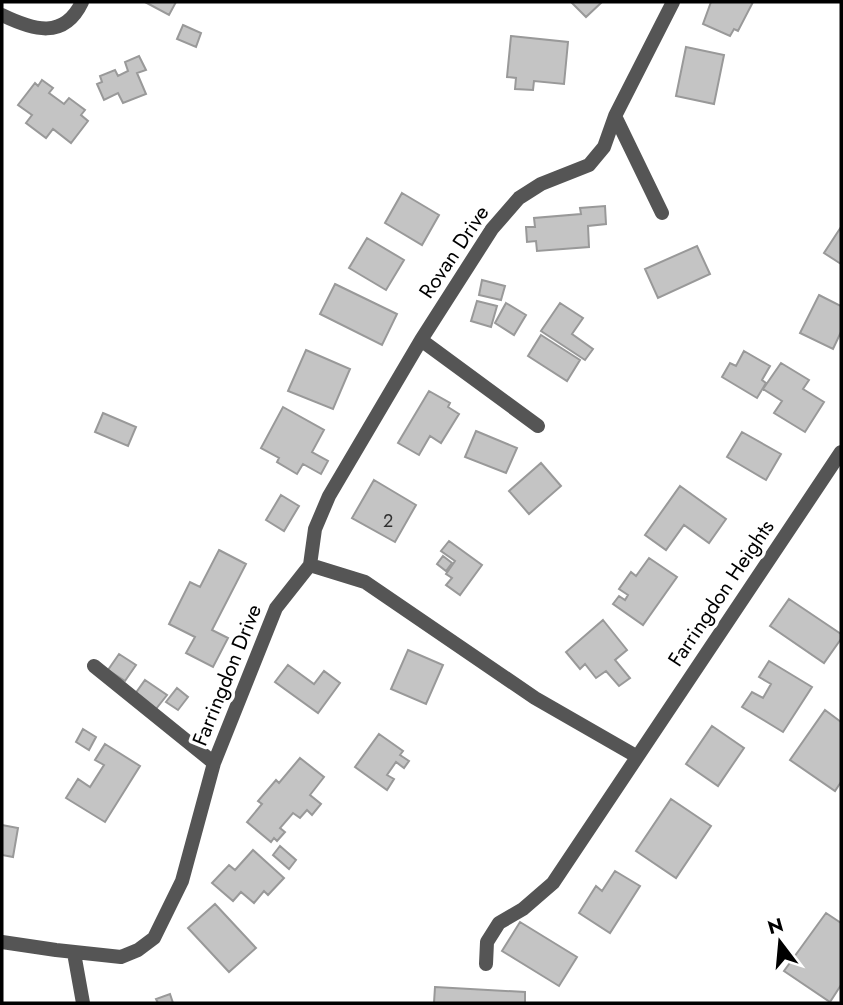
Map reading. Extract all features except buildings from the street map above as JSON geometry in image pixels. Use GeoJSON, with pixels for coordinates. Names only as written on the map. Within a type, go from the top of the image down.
{"type":"FeatureCollection","features":[{"type":"Feature","properties":{"kind":"street"},"geometry":{"type":"LineString","coordinates":[[2,15],[37,29],[60,27],[77,12],[82,2]]}},
{"type":"Feature","properties":{"kind":"street","name":"Rovan Drive"},"geometry":{"type":"LineString","coordinates":[[310,565],[315,529],[329,496],[421,340],[492,229],[519,198],[541,184],[589,165],[604,147],[615,116],[673,2]]}},
{"type":"Feature","properties":{"kind":"street"},"geometry":{"type":"LineString","coordinates":[[615,116],[662,213]]}},
{"type":"Feature","properties":{"kind":"street"},"geometry":{"type":"LineString","coordinates":[[421,340],[538,426]]}},
{"type":"Feature","properties":{"kind":"street","name":"Farringdon Heights"},"geometry":{"type":"LineString","coordinates":[[486,964],[487,942],[499,923],[523,909],[553,883],[841,452]]}},
{"type":"Feature","properties":{"kind":"street"},"geometry":{"type":"LineString","coordinates":[[310,565],[365,582],[535,698],[636,756]]}},
{"type":"Feature","properties":{"kind":"street","name":"Farringdon Drive"},"geometry":{"type":"LineString","coordinates":[[2,942],[121,957],[138,950],[154,938],[182,881],[214,763],[276,608],[310,565]]}},
{"type":"Feature","properties":{"kind":"street"},"geometry":{"type":"LineString","coordinates":[[94,666],[214,763]]}},
{"type":"Feature","properties":{"kind":"street"},"geometry":{"type":"LineString","coordinates":[[74,953],[83,1003]]}}]}
